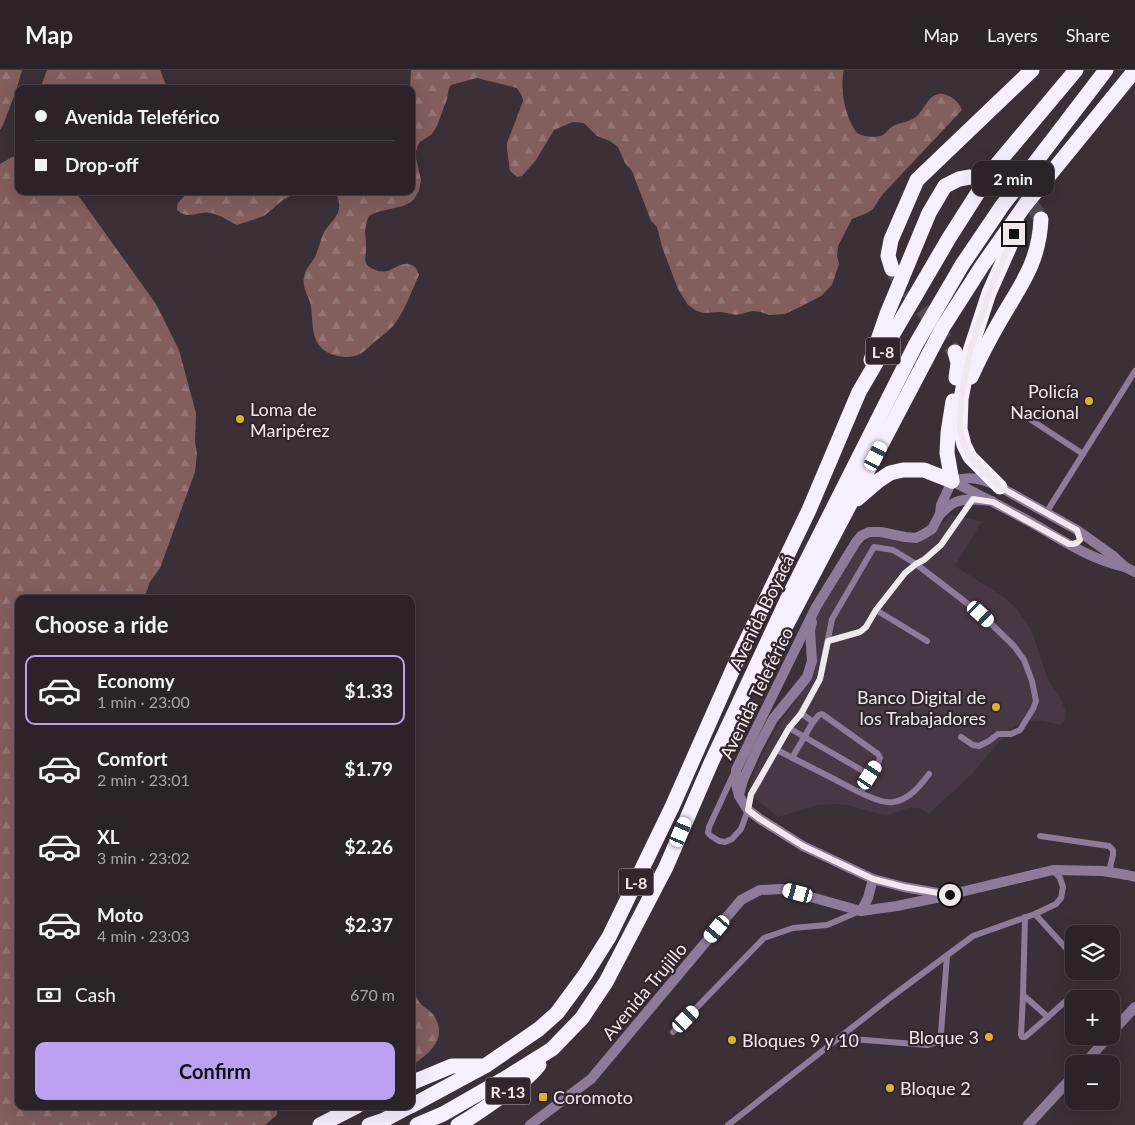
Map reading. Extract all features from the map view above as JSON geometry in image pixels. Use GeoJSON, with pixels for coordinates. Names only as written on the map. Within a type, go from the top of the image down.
{"type":"FeatureCollection","features":[{"type":"Feature","properties":{"kind":"highway"},"geometry":{"type":"LineString","coordinates":[[892,270],[888,256],[891,240],[916,180],[1032,70]]}},
{"type":"Feature","properties":{"kind":"highway"},"geometry":{"type":"LineString","coordinates":[[1044,106],[1068,70]]}},
{"type":"Feature","properties":{"kind":"highway","name":"Avenida Boyacá"},"geometry":{"type":"LineString","coordinates":[[415,1104],[485,1066],[539,1029],[557,1013],[586,975],[609,937],[672,807],[737,660],[809,510],[860,392],[949,238],[993,168],[1076,70]]}},
{"type":"Feature","properties":{"kind":"highway","name":"Avenida Boyacá"},"geometry":{"type":"LineString","coordinates":[[417,1125],[443,1114],[504,1080],[552,1049],[582,1018],[606,982],[666,867],[738,703],[788,598],[916,344],[962,265],[1002,206],[1106,70]]}},
{"type":"Feature","properties":{"kind":"highway"},"geometry":{"type":"LineString","coordinates":[[1051,142],[1094,110],[1123,70]]}},
{"type":"Feature","properties":{"kind":"highway"},"geometry":{"type":"LineString","coordinates":[[738,703],[772,653],[943,327],[982,266],[1025,205],[1134,70]]}},
{"type":"Feature","properties":{"kind":"highway"},"geometry":{"type":"LineString","coordinates":[[860,392],[887,314],[928,213],[944,186],[958,179],[970,177]]}},
{"type":"Feature","properties":{"kind":"highway"},"geometry":{"type":"LineString","coordinates":[[1000,487],[970,457],[964,445],[960,429],[961,399],[972,343],[989,293],[1025,205]]}},
{"type":"Feature","properties":{"kind":"highway"},"geometry":{"type":"LineString","coordinates":[[961,399],[980,355],[1023,283],[1031,266],[1038,243],[1041,219]]}},
{"type":"Feature","properties":{"kind":"highway"},"geometry":{"type":"LineString","coordinates":[[952,481],[947,453],[958,363],[955,352]]}},
{"type":"Feature","properties":{"kind":"highway"},"geometry":{"type":"LineString","coordinates":[[851,505],[890,473],[903,470],[924,470],[952,481]]}},
{"type":"Feature","properties":{"kind":"highway","name":"R-13"},"geometry":{"type":"LineString","coordinates":[[458,1125],[506,1093],[534,1071],[552,1049]]}},
{"type":"Feature","properties":{"kind":"highway","name":"R-13"},"geometry":{"type":"LineString","coordinates":[[415,1081],[452,1066],[485,1066]]}},
{"type":"Feature","properties":{"kind":"highway"},"geometry":{"type":"LineString","coordinates":[[320,1125],[349,1110]]}},
{"type":"Feature","properties":{"kind":"highway","name":"Avenida Boyacá"},"geometry":{"type":"LineString","coordinates":[[369,1125],[403,1110]]}},
{"type":"Feature","properties":{"kind":"street"},"geometry":{"type":"LineString","coordinates":[[952,481],[964,478],[988,481],[1077,530],[1112,555],[1125,567]]}},
{"type":"Feature","properties":{"kind":"street"},"geometry":{"type":"LineString","coordinates":[[952,481],[1099,559],[1135,572]]}},
{"type":"Feature","properties":{"kind":"street","name":"Avenida Teleférico"},"geometry":{"type":"LineString","coordinates":[[950,895],[904,887],[873,879],[803,846],[748,810],[739,796],[736,784],[736,770],[816,607],[856,542],[861,536],[869,532],[916,538],[932,529],[940,514],[941,505],[952,481]]}},
{"type":"Feature","properties":{"kind":"street","name":"Avenida Teleférico"},"geometry":{"type":"LineString","coordinates":[[940,514],[952,504],[961,500],[973,499],[993,502]]}},
{"type":"Feature","properties":{"kind":"street"},"geometry":{"type":"LineString","coordinates":[[1069,544],[1074,544],[1080,540],[1077,530]]}},
{"type":"Feature","properties":{"kind":"street","name":"Avenida Teleférico"},"geometry":{"type":"LineString","coordinates":[[739,796],[743,780],[757,749],[774,719],[807,677],[812,661],[810,630],[816,607]]}},
{"type":"Feature","properties":{"kind":"street","name":"Avenida Trujillo"},"geometry":{"type":"LineString","coordinates":[[530,1125],[591,1079],[741,900],[760,890],[782,889],[861,911],[950,895],[1053,870],[1109,872],[1128,874],[1135,877]]}},
{"type":"Feature","properties":{"kind":"street"},"geometry":{"type":"LineString","coordinates":[[861,911],[868,898],[873,879]]}},
{"type":"Feature","properties":{"kind":"street"},"geometry":{"type":"LineString","coordinates":[[1120,1023],[1135,1007]]}},
{"type":"Feature","properties":{"kind":"street"},"geometry":{"type":"LineString","coordinates":[[1092,1055],[1100,1045]]}},
{"type":"Feature","properties":{"kind":"street"},"geometry":{"type":"LineString","coordinates":[[1028,1125],[1065,1085]]}},
{"type":"Feature","properties":{"kind":"lane"},"geometry":{"type":"LineString","coordinates":[[1046,513],[1135,371]]}},
{"type":"Feature","properties":{"kind":"lane"},"geometry":{"type":"LineString","coordinates":[[1016,410],[1083,454]]}},
{"type":"Feature","properties":{"kind":"lane"},"geometry":{"type":"LineString","coordinates":[[828,641],[860,632],[866,627],[876,610],[905,573],[941,545],[973,499]]}},
{"type":"Feature","properties":{"kind":"lane"},"geometry":{"type":"LineString","coordinates":[[736,770],[708,827],[708,833],[719,841],[725,842],[732,839],[741,829],[748,810],[751,794],[789,728],[801,714],[820,679],[832,619],[874,547],[893,550],[916,564],[981,614],[1014,646],[1024,660],[1032,681],[1036,701],[1033,710],[1020,730],[1011,734],[998,734],[979,746],[972,745],[961,737]]}},
{"type":"Feature","properties":{"kind":"lane"},"geometry":{"type":"LineString","coordinates":[[876,610],[927,641]]}},
{"type":"Feature","properties":{"kind":"lane"},"geometry":{"type":"LineString","coordinates":[[801,714],[813,722]]}},
{"type":"Feature","properties":{"kind":"lane"},"geometry":{"type":"LineString","coordinates":[[792,758],[813,722],[822,714],[878,754],[880,758],[878,763],[861,792]]}},
{"type":"Feature","properties":{"kind":"lane"},"geometry":{"type":"LineString","coordinates":[[789,728],[870,775]]}},
{"type":"Feature","properties":{"kind":"lane"},"geometry":{"type":"LineString","coordinates":[[776,750],[861,792],[887,802],[906,798],[919,787],[929,774]]}},
{"type":"Feature","properties":{"kind":"lane"},"geometry":{"type":"LineString","coordinates":[[1040,836],[1109,846],[1113,850],[1113,855],[1109,872]]}},
{"type":"Feature","properties":{"kind":"lane"},"geometry":{"type":"LineString","coordinates":[[730,1124],[972,936],[1035,914],[1056,904],[1061,898],[1063,887],[1060,878],[1053,870]]}},
{"type":"Feature","properties":{"kind":"lane"},"geometry":{"type":"LineString","coordinates":[[673,1032],[764,938],[793,928],[827,925],[861,911]]}},
{"type":"Feature","properties":{"kind":"lane"},"geometry":{"type":"LineString","coordinates":[[1035,914],[1065,947]]}},
{"type":"Feature","properties":{"kind":"lane"},"geometry":{"type":"LineString","coordinates":[[1024,917],[1022,1037],[1027,1036],[1065,1002]]}},
{"type":"Feature","properties":{"kind":"lane"},"geometry":{"type":"LineString","coordinates":[[839,1038],[928,1045],[937,1042],[941,1033],[947,956]]}},
{"type":"Feature","properties":{"kind":"lane"},"geometry":{"type":"LineString","coordinates":[[1023,995],[1048,1017]]}},
{"type":"Feature","properties":{"kind":"shaded area"},"geometry":{"type":"Polygon","coordinates":[[[950,515],[982,521],[955,566],[1005,598],[1017,609],[1027,623],[1033,634],[1047,677],[1066,712],[1065,721],[1060,725],[1043,721],[1025,720],[1013,728],[974,772],[929,814],[919,808],[908,808],[887,815],[836,804],[818,805],[778,817],[751,795],[749,790],[751,780],[763,753],[779,724],[812,676],[813,631],[817,614],[855,551],[872,535],[923,540],[931,536],[950,515]]]}},
{"type":"Feature","properties":{"kind":"green space"},"geometry":{"type":"Polygon","coordinates":[[[0,70],[22,70],[18,85],[15,85],[15,94],[0,130],[0,70]]]}},
{"type":"Feature","properties":{"kind":"green space"},"geometry":{"type":"Polygon","coordinates":[[[47,70],[160,70],[165,85],[41,85],[47,70]]]}},
{"type":"Feature","properties":{"kind":"green space"},"geometry":{"type":"Polygon","coordinates":[[[411,70],[844,70],[843,90],[845,104],[857,133],[870,137],[883,135],[893,126],[914,118],[931,98],[938,94],[945,94],[952,98],[962,110],[882,195],[873,209],[852,219],[838,246],[837,256],[839,264],[832,285],[821,296],[785,314],[769,315],[753,311],[736,315],[721,312],[703,313],[688,305],[678,289],[662,247],[657,227],[651,221],[632,171],[625,163],[618,147],[610,141],[597,136],[584,123],[573,122],[554,130],[536,160],[522,176],[517,177],[510,171],[507,143],[523,101],[522,96],[517,88],[477,78],[451,85],[437,126],[432,134],[420,142],[415,154],[415,85],[410,85],[411,70]]]}},
{"type":"Feature","properties":{"kind":"green space"},"geometry":{"type":"Polygon","coordinates":[[[415,154],[421,180],[419,191],[411,202],[403,206],[377,212],[369,216],[365,234],[365,260],[370,267],[382,271],[409,264],[416,268],[419,275],[404,308],[391,329],[363,352],[346,357],[328,353],[316,340],[313,331],[312,311],[304,284],[305,274],[315,257],[324,232],[338,212],[336,195],[415,195],[415,154]]]}},
{"type":"Feature","properties":{"kind":"green space"},"geometry":{"type":"Polygon","coordinates":[[[15,157],[15,195],[78,195],[156,304],[179,350],[196,413],[195,442],[197,453],[195,472],[160,568],[150,582],[145,595],[15,595],[15,1110],[277,1110],[277,1115],[265,1125],[0,1125],[0,164],[15,157]]]}},
{"type":"Feature","properties":{"kind":"green space"},"geometry":{"type":"Polygon","coordinates":[[[186,195],[292,195],[264,216],[237,225],[206,212],[186,215],[177,210],[178,203],[186,195]]]}},
{"type":"Feature","properties":{"kind":"green space"},"geometry":{"type":"Polygon","coordinates":[[[415,993],[423,1006],[432,1013],[439,1030],[435,1044],[425,1056],[415,1063],[415,993]]]}},
{"type":"Feature","properties":{"kind":"tunnel"},"geometry":{"type":"LineString","coordinates":[[970,177],[1005,182],[1013,186],[1027,198],[1041,219]]}},
{"type":"Feature","properties":{"kind":"tunnel"},"geometry":{"type":"LineString","coordinates":[[894,273],[955,352]]}},
{"type":"Feature","properties":{"kind":"place","name":"Policía Nacional"},"geometry":{"type":"Point","coordinates":[1089,401]}},
{"type":"Feature","properties":{"kind":"place","name":"Loma de Maripérez"},"geometry":{"type":"Point","coordinates":[240,419]}},
{"type":"Feature","properties":{"kind":"place","name":"Banco Digital de los Trabajadores"},"geometry":{"type":"Point","coordinates":[996,707]}},
{"type":"Feature","properties":{"kind":"place","name":"Bloque 3"},"geometry":{"type":"Point","coordinates":[989,1037]}},
{"type":"Feature","properties":{"kind":"place","name":"Bloques 9 y 10"},"geometry":{"type":"Point","coordinates":[732,1040]}},
{"type":"Feature","properties":{"kind":"place","name":"Bloque 2"},"geometry":{"type":"Point","coordinates":[890,1088]}},
{"type":"Feature","properties":{"kind":"place","name":"Coromoto"},"geometry":{"type":"Point","coordinates":[543,1097]}},
{"type":"Feature","properties":{"kind":"route"},"geometry":{"type":"LineString","coordinates":[[950,895],[904,887],[873,879],[803,846],[748,810],[751,794],[789,728],[801,714],[820,679],[828,641],[860,632],[866,627],[876,610],[905,573],[941,545],[973,499],[993,502],[1069,544],[1074,544],[1080,540],[1077,530],[1000,487],[970,457],[964,445],[960,429],[961,399],[970,351],[989,293],[1014,234]]}}]}
